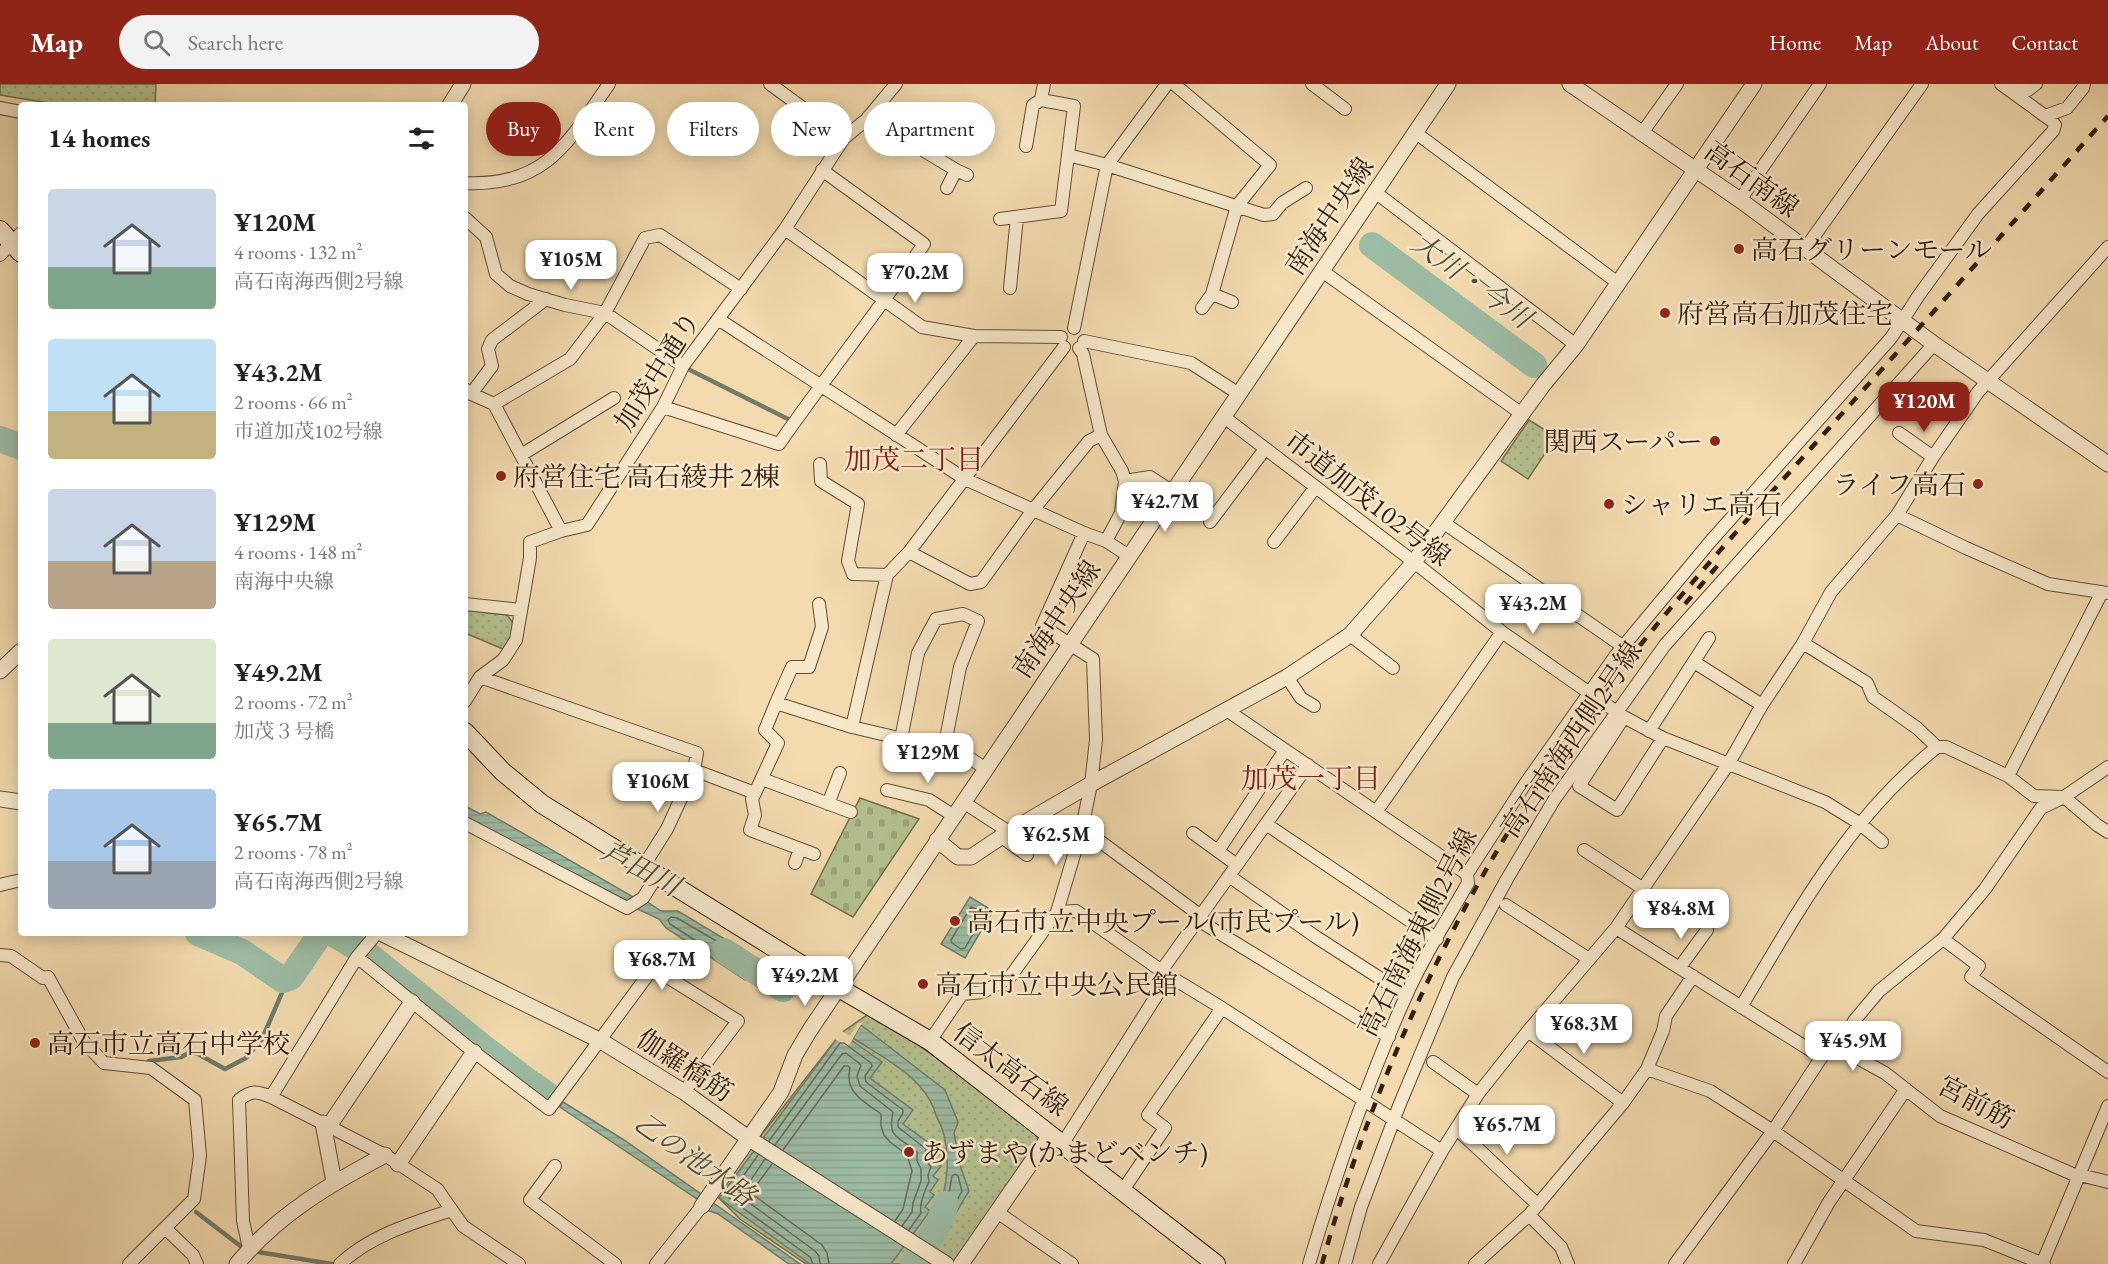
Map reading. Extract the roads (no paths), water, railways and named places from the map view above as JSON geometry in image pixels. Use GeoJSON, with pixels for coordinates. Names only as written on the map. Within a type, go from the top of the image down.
{"type":"FeatureCollection","features":[{"type":"Feature","properties":{"kind":"main road","name":"信太高石線"},"geometry":{"type":"LineString","coordinates":[[468,735],[503,772],[542,804],[839,988],[930,1041],[1216,1264]]}},
{"type":"Feature","properties":{"kind":"street"},"geometry":{"type":"LineString","coordinates":[[452,102],[463,84]]}},
{"type":"Feature","properties":{"kind":"street"},"geometry":{"type":"LineString","coordinates":[[468,183],[509,180],[537,169],[557,154],[609,84]]}},
{"type":"Feature","properties":{"kind":"street"},"geometry":{"type":"LineString","coordinates":[[770,84],[795,102]]}},
{"type":"Feature","properties":{"kind":"street","name":"加茂中通り"},"geometry":{"type":"LineString","coordinates":[[881,102],[896,84]]}},
{"type":"Feature","properties":{"kind":"street"},"geometry":{"type":"LineString","coordinates":[[1041,100],[1044,84]]}},
{"type":"Feature","properties":{"kind":"street"},"geometry":{"type":"LineString","coordinates":[[1074,328],[1107,165],[1167,84]]}},
{"type":"Feature","properties":{"kind":"street"},"geometry":{"type":"LineString","coordinates":[[1174,84],[1270,165],[1237,206],[1212,294],[1202,308]]}},
{"type":"Feature","properties":{"kind":"street"},"geometry":{"type":"LineString","coordinates":[[1312,84],[1345,109]]}},
{"type":"Feature","properties":{"kind":"street","name":"南海中央線"},"geometry":{"type":"LineString","coordinates":[[705,1202],[781,1092],[795,1055],[810,1030],[1448,84]]}},
{"type":"Feature","properties":{"kind":"street","name":"高石南線"},"geometry":{"type":"LineString","coordinates":[[1570,84],[1740,200],[1934,344],[2108,464]]}},
{"type":"Feature","properties":{"kind":"street"},"geometry":{"type":"LineString","coordinates":[[1642,133],[1677,84]]}},
{"type":"Feature","properties":{"kind":"street"},"geometry":{"type":"LineString","coordinates":[[937,840],[958,856],[971,857],[1004,834],[1091,784],[1287,677],[1350,635],[1414,562],[1522,414],[1576,345],[1754,84]]}},
{"type":"Feature","properties":{"kind":"street"},"geometry":{"type":"LineString","coordinates":[[1740,200],[1820,84]]}},
{"type":"Feature","properties":{"kind":"street"},"geometry":{"type":"LineString","coordinates":[[1805,249],[1922,84]]}},
{"type":"Feature","properties":{"kind":"street"},"geometry":{"type":"LineString","coordinates":[[2001,84],[2045,116],[2067,108],[2084,84]]}},
{"type":"Feature","properties":{"kind":"street"},"geometry":{"type":"LineString","coordinates":[[2009,84],[2023,90],[2033,88],[2036,84]]}},
{"type":"Feature","properties":{"kind":"street"},"geometry":{"type":"LineString","coordinates":[[1000,219],[1061,211],[1074,106],[1041,100],[1033,105],[1026,146]]}},
{"type":"Feature","properties":{"kind":"street"},"geometry":{"type":"LineString","coordinates":[[0,108],[18,111]]}},
{"type":"Feature","properties":{"kind":"street","name":"高石南海東側2号線"},"geometry":{"type":"LineString","coordinates":[[1309,1264],[1328,1199],[1406,995],[1468,883],[1467,874],[1525,784],[1616,655],[1710,542],[1891,338],[1978,214],[2053,131],[2055,125],[2045,116]]}},
{"type":"Feature","properties":{"kind":"street","name":"加茂中通り"},"geometry":{"type":"LineString","coordinates":[[852,131],[864,120]]}},
{"type":"Feature","properties":{"kind":"street"},"geometry":{"type":"LineString","coordinates":[[1416,133],[1618,283]]}},
{"type":"Feature","properties":{"kind":"street"},"geometry":{"type":"LineString","coordinates":[[1068,154],[1264,215],[1273,214],[1282,203],[1306,188]]}},
{"type":"Feature","properties":{"kind":"street","name":"加茂中通り"},"geometry":{"type":"LineString","coordinates":[[468,696],[480,677],[503,660],[516,640],[530,558],[530,542],[587,525],[663,408],[683,366],[785,229],[832,156]]}},
{"type":"Feature","properties":{"kind":"street"},"geometry":{"type":"LineString","coordinates":[[934,156],[961,172],[947,188]]}},
{"type":"Feature","properties":{"kind":"street"},"geometry":{"type":"LineString","coordinates":[[663,408],[778,444],[885,302],[924,244],[822,170]]}},
{"type":"Feature","properties":{"kind":"street"},"geometry":{"type":"LineString","coordinates":[[1375,192],[1576,345]]}},
{"type":"Feature","properties":{"kind":"street"},"geometry":{"type":"LineString","coordinates":[[1010,288],[1017,217]]}},
{"type":"Feature","properties":{"kind":"street"},"geometry":{"type":"LineString","coordinates":[[468,221],[486,237],[496,274],[510,286],[546,299],[605,313],[683,366]]}},
{"type":"Feature","properties":{"kind":"street"},"geometry":{"type":"LineString","coordinates":[[785,229],[921,327],[974,336],[1063,342],[1070,351],[1081,345],[1191,363],[1239,394]]}},
{"type":"Feature","properties":{"kind":"street"},"geometry":{"type":"LineString","coordinates":[[494,404],[570,359],[605,313],[645,238],[660,235],[741,289]]}},
{"type":"Feature","properties":{"kind":"street"},"geometry":{"type":"LineString","coordinates":[[1379,1264],[1442,1151],[1478,1094],[1528,1031],[1616,928],[1729,763],[1762,705],[1803,643],[1831,592],[1898,515],[1933,457],[1978,392],[2108,247]]}},
{"type":"Feature","properties":{"kind":"street"},"geometry":{"type":"LineString","coordinates":[[1322,271],[1522,414]]}},
{"type":"Feature","properties":{"kind":"street"},"geometry":{"type":"LineString","coordinates":[[1212,294],[1232,302]]}},
{"type":"Feature","properties":{"kind":"street"},"geometry":{"type":"LineString","coordinates":[[546,299],[492,340],[488,349],[492,366],[468,391],[494,404],[561,531]]}},
{"type":"Feature","properties":{"kind":"street"},"geometry":{"type":"LineString","coordinates":[[718,319],[965,479],[1106,541],[1129,556]]}},
{"type":"Feature","properties":{"kind":"street"},"geometry":{"type":"LineString","coordinates":[[852,727],[887,575],[909,552],[965,479],[1063,342],[1067,329],[1074,328],[1082,334],[1081,345],[1101,435],[1122,471],[1125,481],[1121,513],[1106,541]]}},
{"type":"Feature","properties":{"kind":"street"},"geometry":{"type":"LineString","coordinates":[[896,435],[974,336]]}},
{"type":"Feature","properties":{"kind":"street","name":"高石南海西側2号線"},"geometry":{"type":"LineString","coordinates":[[1345,1264],[1361,1207],[1394,1119],[1453,977],[1501,889],[1554,800],[1621,714],[1665,645],[1934,344]]}},
{"type":"Feature","properties":{"kind":"street"},"geometry":{"type":"LineString","coordinates":[[520,455],[614,398]]}},
{"type":"Feature","properties":{"kind":"street","name":"市道加茂102号線"},"geometry":{"type":"LineString","coordinates":[[1224,417],[1502,632],[1621,714],[1663,738],[1825,802],[1859,823],[1882,842]]}},
{"type":"Feature","properties":{"kind":"street"},"geometry":{"type":"LineString","coordinates":[[1899,433],[1933,457]]}},
{"type":"Feature","properties":{"kind":"street"},"geometry":{"type":"LineString","coordinates":[[909,552],[970,584],[981,582],[1033,510],[1089,441],[1101,435]]}},
{"type":"Feature","properties":{"kind":"street"},"geometry":{"type":"LineString","coordinates":[[1210,522],[1265,449]]}},
{"type":"Feature","properties":{"kind":"street"},"geometry":{"type":"LineString","coordinates":[[820,464],[820,481],[858,504],[848,561],[853,574],[887,575]]}},
{"type":"Feature","properties":{"kind":"street"},"geometry":{"type":"LineString","coordinates":[[1125,481],[1150,477],[1173,492]]}},
{"type":"Feature","properties":{"kind":"street"},"geometry":{"type":"LineString","coordinates":[[1275,542],[1315,488]]}},
{"type":"Feature","properties":{"kind":"street"},"geometry":{"type":"LineString","coordinates":[[1898,515],[2048,584],[2105,593],[2008,776]]}},
{"type":"Feature","properties":{"kind":"street"},"geometry":{"type":"LineString","coordinates":[[1444,523],[1618,643]]}},
{"type":"Feature","properties":{"kind":"street"},"geometry":{"type":"LineString","coordinates":[[930,1041],[962,994],[983,992],[1010,977],[1057,912],[1082,828],[1091,784],[1096,740],[1093,659],[1042,626],[1084,533]]}},
{"type":"Feature","properties":{"kind":"street"},"geometry":{"type":"LineString","coordinates":[[468,604],[521,610]]}},
{"type":"Feature","properties":{"kind":"street"},"geometry":{"type":"LineString","coordinates":[[814,854],[750,830],[755,815],[752,799],[778,743],[765,730],[792,667],[809,667],[822,627],[819,604]]}},
{"type":"Feature","properties":{"kind":"street"},"geometry":{"type":"LineString","coordinates":[[901,739],[918,652],[936,619],[963,614],[978,621],[960,667],[944,749]]}},
{"type":"Feature","properties":{"kind":"street"},"geometry":{"type":"LineString","coordinates":[[1376,812],[1502,632]]}},
{"type":"Feature","properties":{"kind":"street"},"geometry":{"type":"LineString","coordinates":[[1350,635],[1393,668]]}},
{"type":"Feature","properties":{"kind":"street"},"geometry":{"type":"LineString","coordinates":[[1649,731],[1709,638]]}},
{"type":"Feature","properties":{"kind":"street"},"geometry":{"type":"LineString","coordinates":[[1803,643],[1867,683],[1873,697],[1917,728],[1937,747]]}},
{"type":"Feature","properties":{"kind":"street"},"geometry":{"type":"LineString","coordinates":[[0,671],[18,654]]}},
{"type":"Feature","properties":{"kind":"street"},"geometry":{"type":"LineString","coordinates":[[1694,662],[1762,705]]}},
{"type":"Feature","properties":{"kind":"street"},"geometry":{"type":"LineString","coordinates":[[468,825],[627,908],[643,898],[650,872],[667,829],[694,770],[697,753],[480,677]]}},
{"type":"Feature","properties":{"kind":"street"},"geometry":{"type":"LineString","coordinates":[[1287,677],[1301,698],[1314,706]]}},
{"type":"Feature","properties":{"kind":"street"},"geometry":{"type":"LineString","coordinates":[[776,703],[852,727],[962,753],[986,770]]}},
{"type":"Feature","properties":{"kind":"street"},"geometry":{"type":"LineString","coordinates":[[1228,711],[1467,874]]}},
{"type":"Feature","properties":{"kind":"street"},"geometry":{"type":"LineString","coordinates":[[1621,714],[1579,786],[1617,810],[1663,738]]}},
{"type":"Feature","properties":{"kind":"street"},"geometry":{"type":"LineString","coordinates":[[1741,1007],[1808,894],[1859,823],[1887,791],[1937,747],[1946,747],[2008,776],[2034,796],[2064,797],[2097,825],[2108,831]]}},
{"type":"Feature","properties":{"kind":"street"},"geometry":{"type":"LineString","coordinates":[[1218,851],[1286,750]]}},
{"type":"Feature","properties":{"kind":"street"},"geometry":{"type":"LineString","coordinates":[[961,1264],[997,1212],[1057,1139],[1199,918],[1308,765]]}},
{"type":"Feature","properties":{"kind":"street"},"geometry":{"type":"LineString","coordinates":[[1616,928],[1818,1055],[1823,1055],[1841,1049],[1854,1021],[1880,991],[1943,939],[1985,889],[2041,808],[2064,797],[2108,768]]}},
{"type":"Feature","properties":{"kind":"street"},"geometry":{"type":"LineString","coordinates":[[694,770],[755,793]]}},
{"type":"Feature","properties":{"kind":"street"},"geometry":{"type":"LineString","coordinates":[[828,804],[840,773]]}},
{"type":"Feature","properties":{"kind":"street"},"geometry":{"type":"LineString","coordinates":[[762,779],[851,812]]}},
{"type":"Feature","properties":{"kind":"street"},"geometry":{"type":"LineString","coordinates":[[887,790],[929,800],[954,816]]}},
{"type":"Feature","properties":{"kind":"street"},"geometry":{"type":"LineString","coordinates":[[0,799],[18,802]]}},
{"type":"Feature","properties":{"kind":"street"},"geometry":{"type":"LineString","coordinates":[[963,802],[1004,828],[1006,840],[1027,855]]}},
{"type":"Feature","properties":{"kind":"street"},"geometry":{"type":"LineString","coordinates":[[1266,824],[1437,939]]}},
{"type":"Feature","properties":{"kind":"street"},"geometry":{"type":"LineString","coordinates":[[1082,828],[1199,918],[1389,1037]]}},
{"type":"Feature","properties":{"kind":"street"},"geometry":{"type":"LineString","coordinates":[[1193,833],[1237,865]]}},
{"type":"Feature","properties":{"kind":"street"},"geometry":{"type":"LineString","coordinates":[[795,863],[800,849]]}},
{"type":"Feature","properties":{"kind":"street"},"geometry":{"type":"LineString","coordinates":[[1584,850],[1642,888]]}},
{"type":"Feature","properties":{"kind":"street"},"geometry":{"type":"LineString","coordinates":[[1229,876],[1316,937],[1406,995]]}},
{"type":"Feature","properties":{"kind":"street"},"geometry":{"type":"LineString","coordinates":[[0,885],[18,881]]}},
{"type":"Feature","properties":{"kind":"street"},"geometry":{"type":"LineString","coordinates":[[1506,905],[1589,959]]}},
{"type":"Feature","properties":{"kind":"street"},"geometry":{"type":"LineString","coordinates":[[1057,912],[1076,911],[1165,973],[1442,1151]]}},
{"type":"Feature","properties":{"kind":"street"},"geometry":{"type":"LineString","coordinates":[[1680,967],[1707,930]]}},
{"type":"Feature","properties":{"kind":"street"},"geometry":{"type":"LineString","coordinates":[[271,1097],[360,954],[375,936]]}},
{"type":"Feature","properties":{"kind":"street","name":"伽羅橋筋"},"geometry":{"type":"LineString","coordinates":[[387,936],[601,1041],[684,1092],[748,1138],[946,1264]]}},
{"type":"Feature","properties":{"kind":"street"},"geometry":{"type":"LineString","coordinates":[[1943,939],[1979,966],[1971,977],[2108,1072]]}},
{"type":"Feature","properties":{"kind":"street"},"geometry":{"type":"LineString","coordinates":[[360,954],[412,1002],[549,1109],[653,968],[738,1022],[684,1092]]}},
{"type":"Feature","properties":{"kind":"street"},"geometry":{"type":"LineString","coordinates":[[0,955],[11,956],[43,978],[48,977],[84,1042],[104,1063],[151,1068],[195,1100],[200,1156],[194,1199],[129,1264]]}},
{"type":"Feature","properties":{"kind":"street"},"geometry":{"type":"LineString","coordinates":[[1475,1264],[1529,1215],[1623,1103],[1647,1069],[1663,1031],[1666,1016],[1693,976]]}},
{"type":"Feature","properties":{"kind":"street"},"geometry":{"type":"LineString","coordinates":[[334,1182],[326,1124],[412,1002]]}},
{"type":"Feature","properties":{"kind":"street"},"geometry":{"type":"LineString","coordinates":[[1123,1190],[1166,1128],[1148,1115],[1222,1008]]}},
{"type":"Feature","properties":{"kind":"street"},"geometry":{"type":"LineString","coordinates":[[1528,1031],[1623,1103]]}},
{"type":"Feature","properties":{"kind":"street","name":"宮前筋"},"geometry":{"type":"LineString","coordinates":[[1841,1049],[1885,1073],[1940,1116],[2077,1176],[2108,1182]]}},
{"type":"Feature","properties":{"kind":"street"},"geometry":{"type":"LineString","coordinates":[[398,1164],[474,1052]]}},
{"type":"Feature","properties":{"kind":"street"},"geometry":{"type":"LineString","coordinates":[[1675,1264],[1773,1131],[1823,1055]]}},
{"type":"Feature","properties":{"kind":"street"},"geometry":{"type":"LineString","coordinates":[[1432,1062],[1478,1094]]}},
{"type":"Feature","properties":{"kind":"street"},"geometry":{"type":"LineString","coordinates":[[1647,1069],[1710,1091],[1773,1131],[1916,1230],[1984,1240],[2043,1264],[2077,1176],[2103,1129],[2108,1106]]}},
{"type":"Feature","properties":{"kind":"street"},"geometry":{"type":"LineString","coordinates":[[1794,1264],[1828,1202],[1906,1089]]}},
{"type":"Feature","properties":{"kind":"street"},"geometry":{"type":"LineString","coordinates":[[248,1250],[243,1221],[239,1100],[247,1093],[258,1091],[385,1155],[437,1189],[463,1226],[519,1264]]}},
{"type":"Feature","properties":{"kind":"street"},"geometry":{"type":"LineString","coordinates":[[1457,1130],[1538,1205]]}},
{"type":"Feature","properties":{"kind":"street"},"geometry":{"type":"LineString","coordinates":[[237,1264],[281,1218],[334,1182],[385,1155]]}},
{"type":"Feature","properties":{"kind":"street"},"geometry":{"type":"LineString","coordinates":[[555,1166],[530,1200],[615,1264]]}},
{"type":"Feature","properties":{"kind":"street"},"geometry":{"type":"LineString","coordinates":[[656,1264],[705,1202]]}},
{"type":"Feature","properties":{"kind":"street"},"geometry":{"type":"LineString","coordinates":[[340,1264],[396,1229],[452,1210]]}},
{"type":"Feature","properties":{"kind":"street"},"geometry":{"type":"LineString","coordinates":[[997,1212],[1072,1264]]}},
{"type":"Feature","properties":{"kind":"street"},"geometry":{"type":"LineString","coordinates":[[1529,1215],[1561,1247],[1568,1264]]}},
{"type":"Feature","properties":{"kind":"street"},"geometry":{"type":"LineString","coordinates":[[165,1227],[193,1255],[197,1264]]}},
{"type":"Feature","properties":{"kind":"water"},"geometry":{"type":"Polygon","coordinates":[[[468,808],[480,814],[486,812],[635,898],[629,902],[468,820],[468,808]]]}},
{"type":"Feature","properties":{"kind":"water"},"geometry":{"type":"Polygon","coordinates":[[[970,897],[993,911],[965,958],[941,944],[970,897]]]}},
{"type":"Feature","properties":{"kind":"water"},"geometry":{"type":"Polygon","coordinates":[[[646,901],[661,911],[678,911],[758,959],[745,980],[666,928],[659,919],[635,908],[646,901]]]}},
{"type":"Feature","properties":{"kind":"water"},"geometry":{"type":"Polygon","coordinates":[[[768,972],[787,984],[781,994],[762,982],[768,972]]]}},
{"type":"Feature","properties":{"kind":"water"},"geometry":{"type":"Polygon","coordinates":[[[861,1025],[945,1090],[958,1122],[954,1133],[960,1165],[969,1191],[944,1233],[941,1232],[937,1238],[926,1231],[930,1229],[940,1206],[946,1183],[947,1159],[942,1128],[928,1097],[914,1080],[853,1038],[861,1025]]]}},
{"type":"Feature","properties":{"kind":"water"},"geometry":{"type":"Polygon","coordinates":[[[841,1033],[882,1062],[870,1078],[913,1110],[903,1124],[936,1148],[930,1157],[941,1166],[933,1176],[938,1180],[930,1192],[934,1195],[925,1207],[930,1211],[891,1264],[810,1264],[719,1198],[841,1033]]]}},
{"type":"Feature","properties":{"kind":"water"},"geometry":{"type":"Polygon","coordinates":[[[563,1102],[624,1140],[701,1194],[697,1199],[560,1107],[563,1102]]]}},
{"type":"Feature","properties":{"kind":"water"},"geometry":{"type":"Polygon","coordinates":[[[712,1202],[800,1264],[789,1264],[718,1214],[707,1210],[712,1202]]]}},
{"type":"Feature","properties":{"kind":"waterway","name":"大川・今川"},"geometry":{"type":"LineString","coordinates":[[1372,245],[1534,365]]}},
{"type":"Feature","properties":{"kind":"waterway"},"geometry":{"type":"LineString","coordinates":[[688,369],[788,419]]}},
{"type":"Feature","properties":{"kind":"waterway","name":"芦田川"},"geometry":{"type":"LineString","coordinates":[[0,439],[18,446]]}},
{"type":"Feature","properties":{"kind":"waterway","name":"乙の池水路"},"geometry":{"type":"LineString","coordinates":[[205,936],[242,952],[283,980],[291,977],[319,936]]}},
{"type":"Feature","properties":{"kind":"waterway","name":"乙の池水路"},"geometry":{"type":"LineString","coordinates":[[337,936],[370,956],[529,1082]]}},
{"type":"Feature","properties":{"kind":"waterway","name":"芦田川"},"geometry":{"type":"LineString","coordinates":[[724,951],[783,989]]}},
{"type":"Feature","properties":{"kind":"waterway"},"geometry":{"type":"LineString","coordinates":[[149,1061],[181,1057],[191,1052],[225,1069],[246,1058],[262,1039],[284,988],[283,980]]}},
{"type":"Feature","properties":{"kind":"waterway","name":"乙の池水路"},"geometry":{"type":"LineString","coordinates":[[534,1085],[549,1096]]}},
{"type":"Feature","properties":{"kind":"waterway","name":"芦田川"},"geometry":{"type":"LineString","coordinates":[[913,1264],[938,1225],[946,1204]]}},
{"type":"Feature","properties":{"kind":"waterway"},"geometry":{"type":"LineString","coordinates":[[196,1212],[243,1248]]}},
{"type":"Feature","properties":{"kind":"waterway"},"geometry":{"type":"LineString","coordinates":[[258,1252],[332,1264]]}},
{"type":"Feature","properties":{"kind":"railway"},"geometry":{"type":"LineString","coordinates":[[1322,1264],[1369,1118],[1430,976],[1465,907],[1503,840],[1544,775],[1616,676],[1706,567],[2108,116]]}},
{"type":"Feature","properties":{"kind":"railway"},"geometry":{"type":"LineString","coordinates":[[1685,604],[1718,565]]}},
{"type":"Feature","properties":{"kind":"place","name":"高石グリーンモール"},"geometry":{"type":"Point","coordinates":[1739,249]}},
{"type":"Feature","properties":{"kind":"place","name":"府営高石加茂住宅"},"geometry":{"type":"Point","coordinates":[1665,313]}},
{"type":"Feature","properties":{"kind":"place","name":"関西スーパー"},"geometry":{"type":"Point","coordinates":[1715,441]}},
{"type":"Feature","properties":{"kind":"place","name":"府営住宅 高石綾井 2棟"},"geometry":{"type":"Point","coordinates":[501,476]}},
{"type":"Feature","properties":{"kind":"place","name":"ライフ高石"},"geometry":{"type":"Point","coordinates":[1978,484]}},
{"type":"Feature","properties":{"kind":"place","name":"シャリエ高石"},"geometry":{"type":"Point","coordinates":[1609,504]}},
{"type":"Feature","properties":{"kind":"place","name":"高石市立中央プール(市民プール)"},"geometry":{"type":"Point","coordinates":[955,921]}},
{"type":"Feature","properties":{"kind":"place","name":"高石市立中央公民館"},"geometry":{"type":"Point","coordinates":[923,984]}},
{"type":"Feature","properties":{"kind":"place","name":"高石市立高石中学校"},"geometry":{"type":"Point","coordinates":[35,1043]}},
{"type":"Feature","properties":{"kind":"place","name":"あずまや(かまどベンチ)"},"geometry":{"type":"Point","coordinates":[909,1152]}},
{"type":"Feature","properties":{"kind":"district","name":"加茂二丁目"},"geometry":{"type":"Point","coordinates":[914,459]}},
{"type":"Feature","properties":{"kind":"district","name":"加茂一丁目"},"geometry":{"type":"Point","coordinates":[1311,778]}}]}
